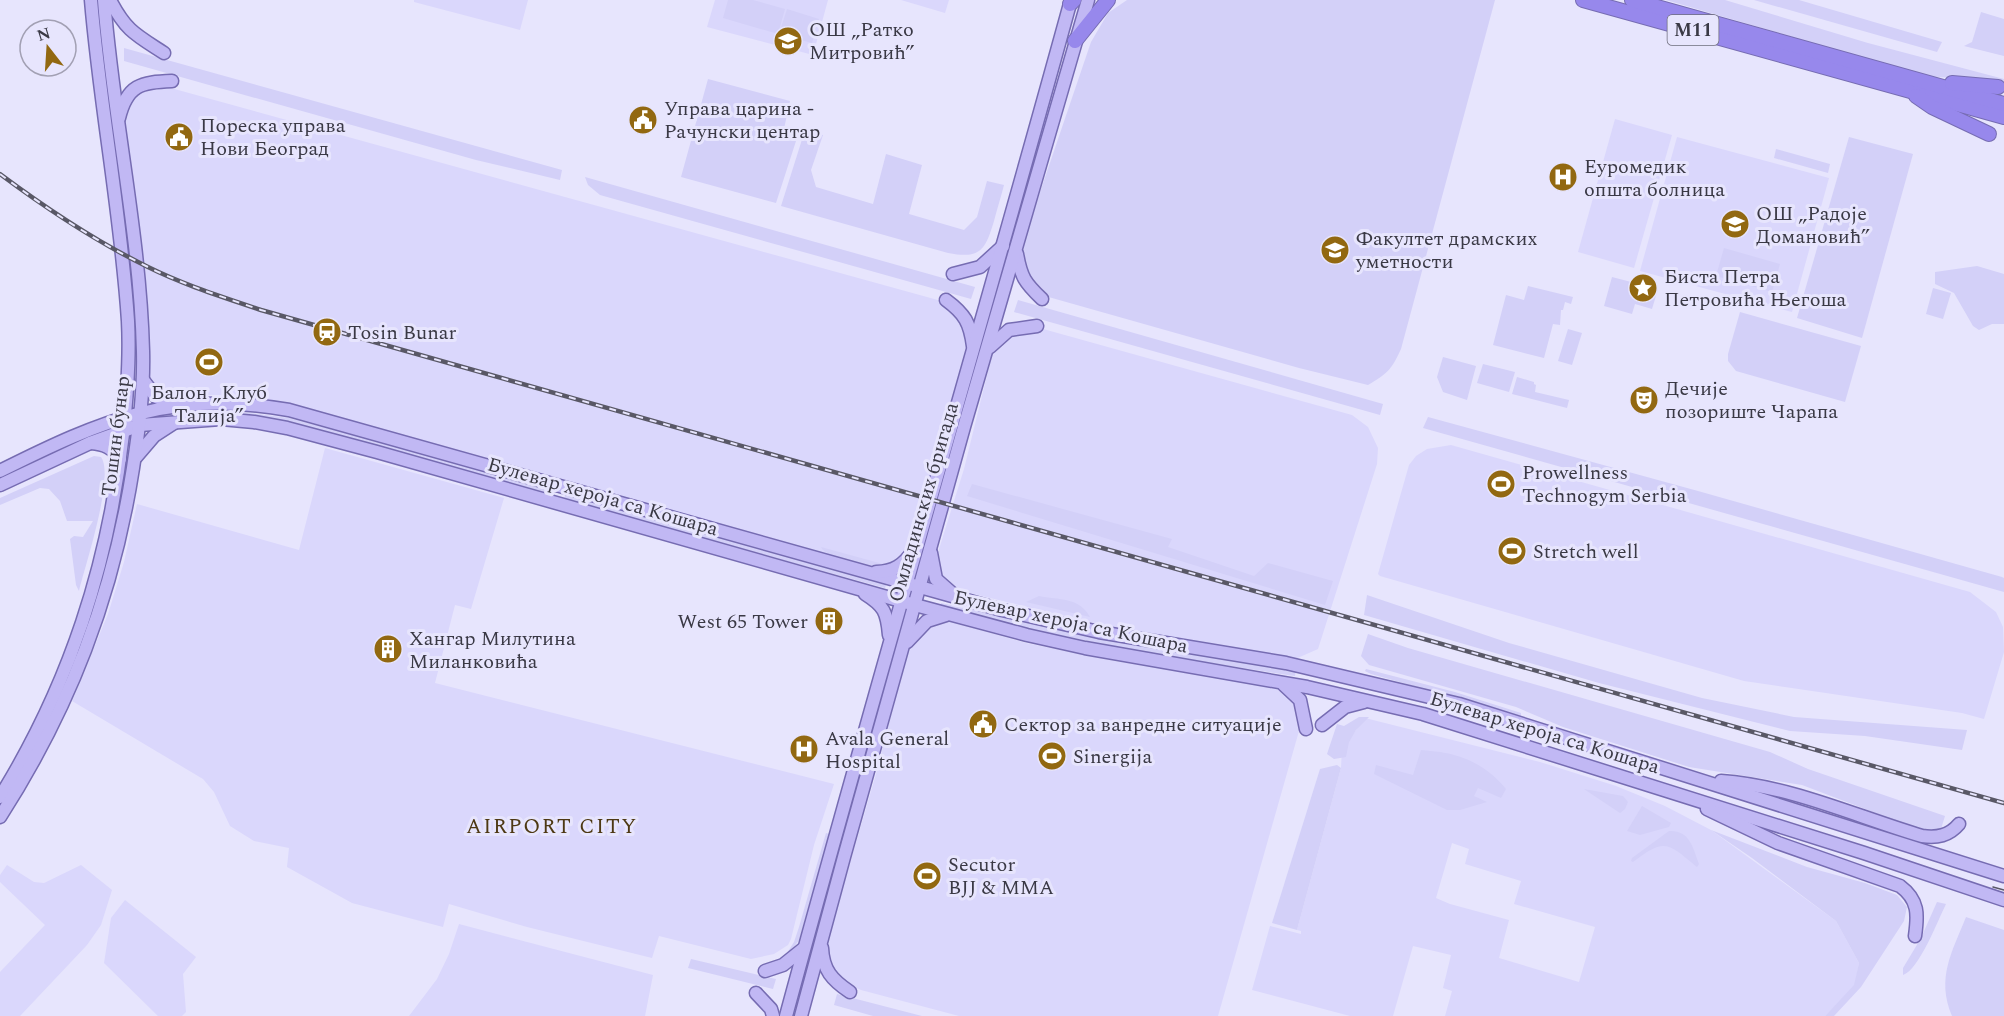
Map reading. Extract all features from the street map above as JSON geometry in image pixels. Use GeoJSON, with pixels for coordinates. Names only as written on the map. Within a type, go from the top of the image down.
{"type":"FeatureCollection","features":[{"type":"Feature","properties":{"kind":"highway"},"geometry":{"type":"LineString","coordinates":[[1075,41],[1108,0]]}},
{"type":"Feature","properties":{"kind":"highway","name":"M11"},"geometry":{"type":"LineString","coordinates":[[1583,0],[1909,84],[2004,104]]}},
{"type":"Feature","properties":{"kind":"highway","name":"M11"},"geometry":{"type":"LineString","coordinates":[[1632,0],[1909,84],[2004,117]]}},
{"type":"Feature","properties":{"kind":"highway"},"geometry":{"type":"LineString","coordinates":[[1909,84],[1998,87]]}},
{"type":"Feature","properties":{"kind":"highway"},"geometry":{"type":"LineString","coordinates":[[1909,84],[1932,107],[1989,134]]}},
{"type":"Feature","properties":{"kind":"main road","name":"Тошин бунар"},"geometry":{"type":"LineString","coordinates":[[0,797],[44,719],[79,634],[96,581],[108,532],[125,417],[128,322],[97,69],[91,0]]}},
{"type":"Feature","properties":{"kind":"main road","name":"Тошин бунар"},"geometry":{"type":"LineString","coordinates":[[0,817],[33,765],[51,730],[77,674],[98,616],[116,554],[140,425],[143,380],[140,306],[104,0]]}},
{"type":"Feature","properties":{"kind":"main road"},"geometry":{"type":"LineString","coordinates":[[110,0],[120,19],[130,31],[164,53]]}},
{"type":"Feature","properties":{"kind":"main road","name":"Омладинских бригада"},"geometry":{"type":"LineString","coordinates":[[801,1016],[931,546],[1088,0]]}},
{"type":"Feature","properties":{"kind":"main road","name":"Омладинских бригада"},"geometry":{"type":"LineString","coordinates":[[786,1016],[1071,1]]}},
{"type":"Feature","properties":{"kind":"main road"},"geometry":{"type":"LineString","coordinates":[[118,122],[126,97],[133,89],[148,83],[172,81]]}},
{"type":"Feature","properties":{"kind":"main road"},"geometry":{"type":"LineString","coordinates":[[953,274],[980,267],[1004,245]]}},
{"type":"Feature","properties":{"kind":"main road"},"geometry":{"type":"LineString","coordinates":[[1016,248],[1022,277],[1042,299]]}},
{"type":"Feature","properties":{"kind":"main road"},"geometry":{"type":"LineString","coordinates":[[946,300],[963,314],[970,329],[973,348]]}},
{"type":"Feature","properties":{"kind":"main road"},"geometry":{"type":"LineString","coordinates":[[987,351],[1009,330],[1037,326]]}},
{"type":"Feature","properties":{"kind":"main road"},"geometry":{"type":"LineString","coordinates":[[143,380],[156,397],[177,405]]}},
{"type":"Feature","properties":{"kind":"main road","name":"Булевар хероја са Кошара"},"geometry":{"type":"LineString","coordinates":[[0,471],[69,438],[141,412],[177,405],[237,402],[289,410],[958,599],[1099,632],[1286,663],[1434,697],[1514,720],[2004,876]]}},
{"type":"Feature","properties":{"kind":"main road","name":"Булевар хероја са Кошара"},"geometry":{"type":"LineString","coordinates":[[0,485],[90,443],[140,425],[178,421],[231,420],[287,428],[948,614],[1085,648],[1281,682],[1473,729],[1864,853],[2004,900]]}},
{"type":"Feature","properties":{"kind":"main road"},"geometry":{"type":"LineString","coordinates":[[134,461],[154,436],[178,421]]}},
{"type":"Feature","properties":{"kind":"main road"},"geometry":{"type":"LineString","coordinates":[[90,443],[110,448],[120,459]]}},
{"type":"Feature","properties":{"kind":"main road"},"geometry":{"type":"LineString","coordinates":[[556,503],[555,493],[560,485]]}},
{"type":"Feature","properties":{"kind":"main road"},"geometry":{"type":"LineString","coordinates":[[865,572],[882,572],[896,568],[906,561],[917,545]]}},
{"type":"Feature","properties":{"kind":"main road"},"geometry":{"type":"LineString","coordinates":[[931,546],[931,560],[936,579],[958,599]]}},
{"type":"Feature","properties":{"kind":"main road"},"geometry":{"type":"LineString","coordinates":[[856,588],[881,606],[885,612],[889,644]]}},
{"type":"Feature","properties":{"kind":"main road"},"geometry":{"type":"LineString","coordinates":[[903,647],[927,621],[948,614]]}},
{"type":"Feature","properties":{"kind":"main road"},"geometry":{"type":"LineString","coordinates":[[1281,682],[1300,699],[1306,729]]}},
{"type":"Feature","properties":{"kind":"main road"},"geometry":{"type":"LineString","coordinates":[[1322,725],[1345,707],[1370,702]]}},
{"type":"Feature","properties":{"kind":"main road"},"geometry":{"type":"LineString","coordinates":[[1689,776],[1781,790],[1899,829],[1933,837],[1948,833],[1959,824]]}},
{"type":"Feature","properties":{"kind":"main road"},"geometry":{"type":"LineString","coordinates":[[1681,795],[1752,832],[1900,886],[1909,893],[1916,904],[1918,916],[1915,936]]}},
{"type":"Feature","properties":{"kind":"main road"},"geometry":{"type":"LineString","coordinates":[[822,936],[822,955],[827,973],[850,992]]}},
{"type":"Feature","properties":{"kind":"main road"},"geometry":{"type":"LineString","coordinates":[[765,970],[783,964],[804,949]]}},
{"type":"Feature","properties":{"kind":"main road"},"geometry":{"type":"LineString","coordinates":[[756,993],[771,1009],[773,1016]]}},
{"type":"Feature","properties":{"kind":"shaded area"},"geometry":{"type":"Polygon","coordinates":[[[414,0],[528,0],[520,30],[414,2],[414,0]]]}},
{"type":"Feature","properties":{"kind":"shaded area","name":"ОШ „Ратко Митровић”"},"geometry":{"type":"Polygon","coordinates":[[[715,0],[828,0],[813,55],[707,27],[715,0]]]}},
{"type":"Feature","properties":{"kind":"shaded area"},"geometry":{"type":"Polygon","coordinates":[[[728,0],[753,0],[785,9],[778,34],[723,18],[728,0]]]}},
{"type":"Feature","properties":{"kind":"shaded area"},"geometry":{"type":"Polygon","coordinates":[[[901,0],[949,0],[945,13],[901,0]]]}},
{"type":"Feature","properties":{"kind":"shaded area"},"geometry":{"type":"Polygon","coordinates":[[[1127,0],[1495,0],[1401,349],[1395,362],[1375,381],[1368,385],[1299,368],[1045,296],[1024,276],[1020,251],[1091,42],[1108,13],[1127,0]]]}},
{"type":"Feature","properties":{"kind":"shaded area"},"geometry":{"type":"Polygon","coordinates":[[[1666,0],[1725,0],[1868,43],[2004,79],[2004,82],[1926,76],[1666,0]]]}},
{"type":"Feature","properties":{"kind":"shaded area"},"geometry":{"type":"Polygon","coordinates":[[[1754,0],[1799,0],[1942,42],[1937,52],[1754,0]]]}},
{"type":"Feature","properties":{"kind":"shaded area"},"geometry":{"type":"Polygon","coordinates":[[[787,9],[819,19],[812,43],[779,34],[787,9]]]}},
{"type":"Feature","properties":{"kind":"shaded area"},"geometry":{"type":"Polygon","coordinates":[[[1981,12],[2004,19],[2004,56],[1964,46],[1972,42],[1981,12]]]}},
{"type":"Feature","properties":{"kind":"shaded area"},"geometry":{"type":"Polygon","coordinates":[[[124,48],[562,170],[560,180],[476,160],[124,61],[124,48]]]}},
{"type":"Feature","properties":{"kind":"shaded area"},"geometry":{"type":"Polygon","coordinates":[[[708,79],[790,101],[782,138],[796,141],[776,203],[681,177],[708,79]]]}},
{"type":"Feature","properties":{"kind":"shaded area"},"geometry":{"type":"Polygon","coordinates":[[[160,85],[945,302],[957,310],[970,340],[909,552],[885,575],[245,395],[165,398],[150,388],[147,321],[123,116],[134,92],[160,85]]]}},
{"type":"Feature","properties":{"kind":"shaded area"},"geometry":{"type":"Polygon","coordinates":[[[1615,119],[1672,135],[1634,268],[1578,252],[1615,119]]]}},
{"type":"Feature","properties":{"kind":"shaded area"},"geometry":{"type":"Polygon","coordinates":[[[805,130],[823,135],[811,170],[816,187],[873,204],[886,154],[922,165],[909,214],[964,230],[977,217],[987,181],[1004,185],[988,240],[980,251],[959,255],[781,206],[805,130]]]}},
{"type":"Feature","properties":{"kind":"shaded area","name":"ОШ „Радоје Домановић”"},"geometry":{"type":"Polygon","coordinates":[[[1677,137],[1829,178],[1792,312],[1640,271],[1677,137]]]}},
{"type":"Feature","properties":{"kind":"shaded area"},"geometry":{"type":"Polygon","coordinates":[[[1849,137],[1913,154],[1862,338],[1797,318],[1849,137]]]}},
{"type":"Feature","properties":{"kind":"shaded area"},"geometry":{"type":"Polygon","coordinates":[[[1776,149],[1830,164],[1828,173],[1774,158],[1776,149]]]}},
{"type":"Feature","properties":{"kind":"shaded area"},"geometry":{"type":"Polygon","coordinates":[[[585,177],[975,287],[971,299],[600,195],[588,185],[585,177]]]}},
{"type":"Feature","properties":{"kind":"shaded area"},"geometry":{"type":"Polygon","coordinates":[[[1724,248],[1780,264],[1772,292],[1716,276],[1724,248]]]}},
{"type":"Feature","properties":{"kind":"shaded area"},"geometry":{"type":"Polygon","coordinates":[[[1977,266],[2004,274],[2004,324],[1992,324],[1979,330],[1973,326],[1954,293],[1935,284],[1935,272],[1977,266]]]}},
{"type":"Feature","properties":{"kind":"shaded area"},"geometry":{"type":"Polygon","coordinates":[[[1612,277],[1658,289],[1652,309],[1635,304],[1632,314],[1604,306],[1612,277]]]}},
{"type":"Feature","properties":{"kind":"shaded area"},"geometry":{"type":"Polygon","coordinates":[[[1528,286],[1573,297],[1571,304],[1565,302],[1561,310],[1560,325],[1553,324],[1544,358],[1493,345],[1506,295],[1524,300],[1528,286]]]}},
{"type":"Feature","properties":{"kind":"shaded area"},"geometry":{"type":"Polygon","coordinates":[[[1933,288],[1951,293],[1943,319],[1926,314],[1933,288]]]}},
{"type":"Feature","properties":{"kind":"shaded area"},"geometry":{"type":"Polygon","coordinates":[[[1018,300],[1383,404],[1380,415],[1014,312],[1018,300]]]}},
{"type":"Feature","properties":{"kind":"shaded area"},"geometry":{"type":"Polygon","coordinates":[[[1740,312],[1861,346],[1845,402],[1736,371],[1728,361],[1728,354],[1740,312]]]}},
{"type":"Feature","properties":{"kind":"shaded area"},"geometry":{"type":"Polygon","coordinates":[[[1036,327],[1352,415],[1368,427],[1378,448],[1377,464],[1318,649],[1293,660],[1249,650],[1127,631],[949,588],[942,582],[935,562],[964,469],[992,355],[997,342],[1004,334],[1036,327]]]}},
{"type":"Feature","properties":{"kind":"shaded area"},"geometry":{"type":"Polygon","coordinates":[[[1568,329],[1582,333],[1572,365],[1558,361],[1568,329]]]}},
{"type":"Feature","properties":{"kind":"shaded area"},"geometry":{"type":"Polygon","coordinates":[[[1443,357],[1476,366],[1467,400],[1443,392],[1437,377],[1443,357]]]}},
{"type":"Feature","properties":{"kind":"shaded area"},"geometry":{"type":"Polygon","coordinates":[[[1483,364],[1515,372],[1509,392],[1477,383],[1483,364]]]}},
{"type":"Feature","properties":{"kind":"shaded area"},"geometry":{"type":"Polygon","coordinates":[[[1517,377],[1534,382],[1535,392],[1569,400],[1567,408],[1512,394],[1517,377]]]}},
{"type":"Feature","properties":{"kind":"shaded area"},"geometry":{"type":"Polygon","coordinates":[[[197,411],[243,412],[289,418],[552,488],[550,496],[283,424],[159,421],[158,415],[197,411]]]}},
{"type":"Feature","properties":{"kind":"shaded area"},"geometry":{"type":"Polygon","coordinates":[[[1428,417],[2002,577],[2004,578],[2004,592],[1423,428],[1428,417]]]}},
{"type":"Feature","properties":{"kind":"shaded area"},"geometry":{"type":"Polygon","coordinates":[[[1451,445],[1970,592],[1996,612],[2003,627],[2004,652],[1984,719],[1962,713],[1744,681],[1380,576],[1378,574],[1409,465],[1416,456],[1427,449],[1451,445]]]}},
{"type":"Feature","properties":{"kind":"shaded area"},"geometry":{"type":"Polygon","coordinates":[[[325,448],[504,498],[471,609],[455,605],[435,683],[834,784],[814,845],[788,945],[774,954],[751,959],[659,936],[652,958],[527,927],[449,904],[443,927],[352,903],[287,867],[289,848],[254,841],[230,826],[214,792],[203,779],[72,701],[108,614],[124,562],[137,504],[299,550],[325,448]]]}},
{"type":"Feature","properties":{"kind":"shaded area"},"geometry":{"type":"Polygon","coordinates":[[[94,456],[101,457],[104,467],[102,501],[79,591],[76,585],[70,539],[74,536],[83,537],[93,521],[67,521],[60,501],[49,489],[40,488],[0,505],[0,498],[94,456]]]}},
{"type":"Feature","properties":{"kind":"shaded area"},"geometry":{"type":"Polygon","coordinates":[[[972,484],[1172,539],[1168,547],[1254,576],[1268,563],[1333,581],[1325,605],[967,496],[972,484]]]}},
{"type":"Feature","properties":{"kind":"shaded area"},"geometry":{"type":"Polygon","coordinates":[[[566,492],[887,582],[885,588],[564,500],[566,492]]]}},
{"type":"Feature","properties":{"kind":"shaded area"},"geometry":{"type":"Polygon","coordinates":[[[821,547],[883,564],[884,567],[840,559],[821,547]]]}},
{"type":"Feature","properties":{"kind":"shaded area"},"geometry":{"type":"Polygon","coordinates":[[[1367,595],[1509,643],[1702,698],[1794,717],[1967,730],[1962,750],[1865,736],[1790,731],[1599,683],[1364,615],[1367,595]]]}},
{"type":"Feature","properties":{"kind":"shaded area"},"geometry":{"type":"Polygon","coordinates":[[[1039,596],[1074,603],[1090,617],[1026,602],[1039,596]]]}},
{"type":"Feature","properties":{"kind":"shaded area"},"geometry":{"type":"Polygon","coordinates":[[[941,603],[1088,634],[1296,670],[1295,676],[1161,655],[1072,638],[984,618],[940,606],[941,603]]]}},
{"type":"Feature","properties":{"kind":"shaded area"},"geometry":{"type":"Polygon","coordinates":[[[940,621],[949,621],[1026,643],[1115,661],[1246,682],[1289,692],[1302,715],[1299,731],[1218,1016],[959,1016],[861,990],[848,984],[832,971],[826,950],[829,935],[876,774],[906,658],[918,633],[940,621]]]}},
{"type":"Feature","properties":{"kind":"shaded area"},"geometry":{"type":"Polygon","coordinates":[[[1368,634],[1408,648],[1770,752],[1808,769],[1945,816],[1941,829],[1929,832],[1915,828],[1802,785],[1689,767],[1563,727],[1516,707],[1369,665],[1361,656],[1368,634]]]}},
{"type":"Feature","properties":{"kind":"shaded area"},"geometry":{"type":"Polygon","coordinates":[[[1366,669],[1455,692],[1521,713],[1521,716],[1371,674],[1365,671],[1366,669]]]}},
{"type":"Feature","properties":{"kind":"shaded area"},"geometry":{"type":"Polygon","coordinates":[[[1359,717],[1369,717],[1356,730],[1349,742],[1346,757],[1334,759],[1327,754],[1337,724],[1344,726],[1359,717]]]}},
{"type":"Feature","properties":{"kind":"shaded area"},"geometry":{"type":"Polygon","coordinates":[[[1365,718],[1540,762],[1616,786],[1665,806],[1711,830],[1836,921],[1859,963],[1855,985],[1825,1016],[1445,1016],[1452,991],[1443,988],[1451,955],[1413,946],[1393,1016],[1350,1016],[1252,990],[1270,926],[1301,934],[1301,931],[1297,930],[1341,768],[1342,749],[1365,718]],[[1452,843],[1436,898],[1509,920],[1499,958],[1579,982],[1595,927],[1514,904],[1521,881],[1465,864],[1469,849],[1452,843]]]}},
{"type":"Feature","properties":{"kind":"shaded area"},"geometry":{"type":"Polygon","coordinates":[[[1421,750],[1450,754],[1477,764],[1506,789],[1501,798],[1478,788],[1474,796],[1487,802],[1460,810],[1447,810],[1374,774],[1376,765],[1413,775],[1421,750]]]}},
{"type":"Feature","properties":{"kind":"shaded area"},"geometry":{"type":"Polygon","coordinates":[[[1337,765],[1341,768],[1297,930],[1272,923],[1320,769],[1337,765]]]}},
{"type":"Feature","properties":{"kind":"shaded area"},"geometry":{"type":"Polygon","coordinates":[[[1584,789],[1623,796],[1628,802],[1620,813],[1584,789]]]}},
{"type":"Feature","properties":{"kind":"shaded area"},"geometry":{"type":"Polygon","coordinates":[[[1642,806],[1671,823],[1669,827],[1640,835],[1627,831],[1642,806]]]}},
{"type":"Feature","properties":{"kind":"shaded area"},"geometry":{"type":"Polygon","coordinates":[[[1711,830],[1807,867],[1865,883],[1897,895],[1907,907],[1904,921],[1861,987],[1834,1016],[1825,1016],[1854,985],[1859,963],[1836,921],[1711,830]]]}},
{"type":"Feature","properties":{"kind":"shaded area"},"geometry":{"type":"Polygon","coordinates":[[[1669,831],[1682,833],[1690,841],[1699,864],[1697,867],[1666,846],[1652,849],[1633,862],[1631,861],[1632,858],[1669,831]]]}},
{"type":"Feature","properties":{"kind":"shaded area"},"geometry":{"type":"Polygon","coordinates":[[[826,833],[829,834],[799,940],[786,958],[799,927],[826,833]]]}},
{"type":"Feature","properties":{"kind":"shaded area"},"geometry":{"type":"Polygon","coordinates":[[[7,865],[34,882],[44,883],[81,865],[112,890],[101,925],[87,945],[20,1016],[0,1016],[0,972],[45,925],[0,882],[0,875],[7,865]]]}},
{"type":"Feature","properties":{"kind":"shaded area"},"geometry":{"type":"Polygon","coordinates":[[[125,900],[196,957],[183,974],[186,1012],[182,1016],[158,1016],[104,963],[111,918],[125,900]]]}},
{"type":"Feature","properties":{"kind":"shaded area"},"geometry":{"type":"Polygon","coordinates":[[[1937,902],[1946,904],[1922,955],[1903,975],[1903,968],[1921,938],[1937,902]]]}},
{"type":"Feature","properties":{"kind":"shaded area"},"geometry":{"type":"Polygon","coordinates":[[[1966,917],[2004,930],[2004,1016],[1952,1016],[1945,989],[1946,977],[1951,954],[1966,917]]]}},
{"type":"Feature","properties":{"kind":"shaded area"},"geometry":{"type":"Polygon","coordinates":[[[459,924],[653,975],[645,1016],[409,1016],[437,979],[449,954],[459,924]]]}},
{"type":"Feature","properties":{"kind":"shaded area"},"geometry":{"type":"Polygon","coordinates":[[[691,959],[776,979],[773,989],[688,968],[691,959]]]}},
{"type":"Feature","properties":{"kind":"shaded area"},"geometry":{"type":"Polygon","coordinates":[[[837,994],[922,1016],[873,1016],[834,1005],[837,994]]]}},
{"type":"Feature","properties":{"kind":"tram line"},"geometry":{"type":"LineString","coordinates":[[1993,887],[2004,890]]}},
{"type":"Feature","properties":{"kind":"railway"},"geometry":{"type":"LineString","coordinates":[[0,174],[72,224],[128,257],[176,279],[261,310],[2004,803]]}},
{"type":"Feature","properties":{"kind":"place","name":"ОШ „Ратко Митровић”"},"geometry":{"type":"Point","coordinates":[788,41]}},
{"type":"Feature","properties":{"kind":"place","name":"Управа царина - Рачунски центар"},"geometry":{"type":"Point","coordinates":[643,120]}},
{"type":"Feature","properties":{"kind":"place","name":"Пореска управа Нови Београд"},"geometry":{"type":"Point","coordinates":[179,137]}},
{"type":"Feature","properties":{"kind":"place","name":"Еуромедик општа болница"},"geometry":{"type":"Point","coordinates":[1563,177]}},
{"type":"Feature","properties":{"kind":"place","name":"ОШ „Радоје Домановић”"},"geometry":{"type":"Point","coordinates":[1735,224]}},
{"type":"Feature","properties":{"kind":"place","name":"Факултет драмских уметности"},"geometry":{"type":"Point","coordinates":[1335,250]}},
{"type":"Feature","properties":{"kind":"place","name":"Биста Петра Петровића Његоша"},"geometry":{"type":"Point","coordinates":[1643,288]}},
{"type":"Feature","properties":{"kind":"place","name":"Tosin Bunar"},"geometry":{"type":"Point","coordinates":[327,332]}},
{"type":"Feature","properties":{"kind":"place","name":"Балон „Клуб Талија”"},"geometry":{"type":"Point","coordinates":[209,362]}},
{"type":"Feature","properties":{"kind":"place","name":"Дечије позориште Чарапа"},"geometry":{"type":"Point","coordinates":[1644,400]}},
{"type":"Feature","properties":{"kind":"place","name":"Prowellness Technogym Serbia"},"geometry":{"type":"Point","coordinates":[1501,484]}},
{"type":"Feature","properties":{"kind":"place","name":"Stretch well"},"geometry":{"type":"Point","coordinates":[1512,551]}},
{"type":"Feature","properties":{"kind":"place","name":"West 65 Tower"},"geometry":{"type":"Point","coordinates":[829,621]}},
{"type":"Feature","properties":{"kind":"place","name":"Хангар Милутина Миланковића"},"geometry":{"type":"Point","coordinates":[388,649]}},
{"type":"Feature","properties":{"kind":"place","name":"Сектор за ванредне ситуације"},"geometry":{"type":"Point","coordinates":[983,724]}},
{"type":"Feature","properties":{"kind":"place","name":"Avala General Hospital"},"geometry":{"type":"Point","coordinates":[804,749]}},
{"type":"Feature","properties":{"kind":"place","name":"Sinergija"},"geometry":{"type":"Point","coordinates":[1052,756]}},
{"type":"Feature","properties":{"kind":"place","name":"Secutor BJJ & MMA"},"geometry":{"type":"Point","coordinates":[927,876]}},
{"type":"Feature","properties":{"kind":"district","name":"AIRPORT CITY"},"geometry":{"type":"Point","coordinates":[552,826]}}]}
